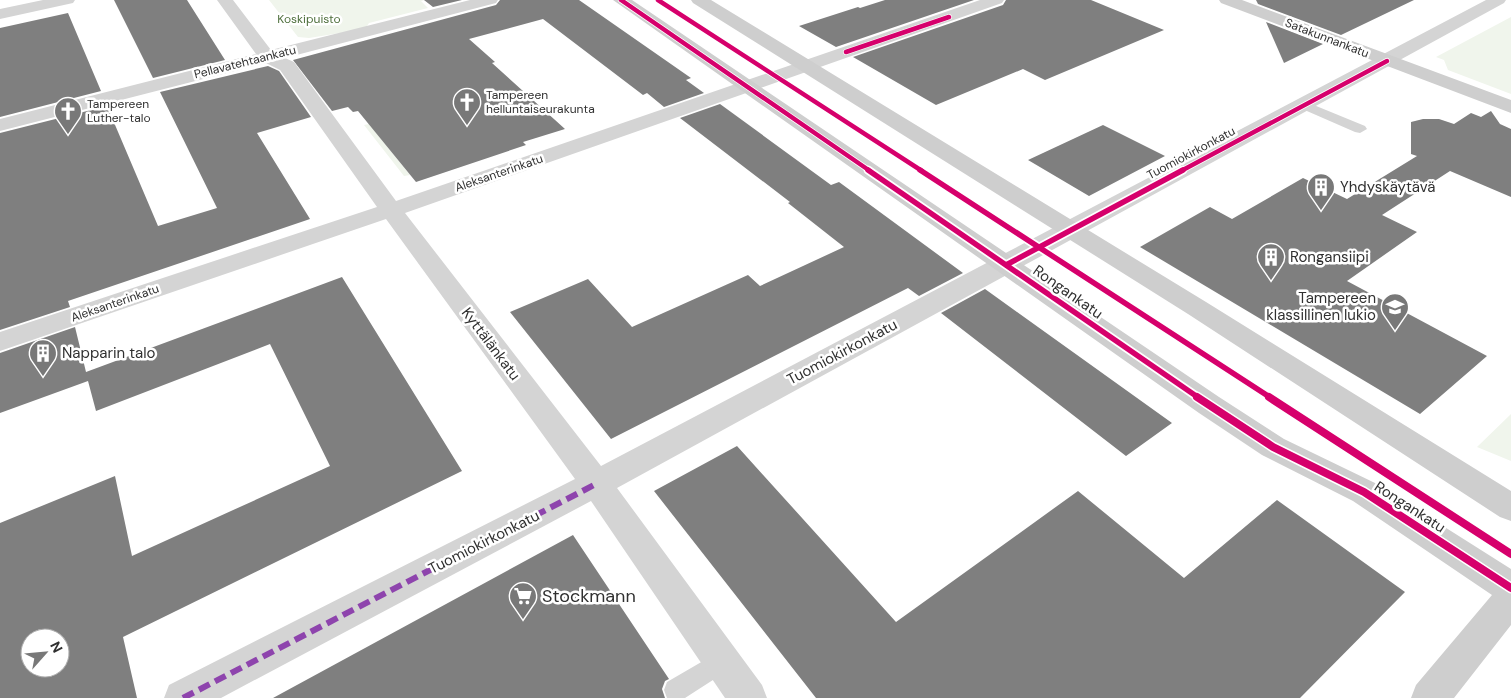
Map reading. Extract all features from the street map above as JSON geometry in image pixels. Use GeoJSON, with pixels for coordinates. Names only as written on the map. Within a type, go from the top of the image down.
{"type":"FeatureCollection","features":[{"type":"Feature","properties":{"kind":"street"},"geometry":{"type":"LineString","coordinates":[[0,14],[67,0]]}},
{"type":"Feature","properties":{"kind":"street","name":"Kyttälänkatu"},"geometry":{"type":"LineString","coordinates":[[225,0],[266,56],[288,66],[391,210],[596,484],[748,698]]}},
{"type":"Feature","properties":{"kind":"street","name":"Pellavatehtaankatu"},"geometry":{"type":"LineString","coordinates":[[0,125],[490,0]]}},
{"type":"Feature","properties":{"kind":"street","name":"Rongankatu"},"geometry":{"type":"LineString","coordinates":[[621,0],[1273,447],[1364,492],[1511,588]]}},
{"type":"Feature","properties":{"kind":"street"},"geometry":{"type":"LineString","coordinates":[[699,0],[1071,230],[1511,508]]}},
{"type":"Feature","properties":{"kind":"street","name":"Aleksanterinkatu"},"geometry":{"type":"LineString","coordinates":[[0,342],[391,210],[996,0]]}},
{"type":"Feature","properties":{"kind":"street","name":"Satakunnankatu"},"geometry":{"type":"LineString","coordinates":[[1227,0],[1511,107]]}},
{"type":"Feature","properties":{"kind":"street","name":"Tuomiokirkonkatu"},"geometry":{"type":"LineString","coordinates":[[183,698],[596,484],[1498,0]]}},
{"type":"Feature","properties":{"kind":"street"},"geometry":{"type":"LineString","coordinates":[[1430,698],[1511,598]]}},
{"type":"Feature","properties":{"kind":"lane"},"geometry":{"type":"LineString","coordinates":[[1304,105],[1360,129]]}},
{"type":"Feature","properties":{"kind":"lane"},"geometry":{"type":"LineString","coordinates":[[676,690],[722,661]]}},
{"type":"Feature","properties":{"kind":"green space","name":"Koskipuisto"},"geometry":{"type":"Polygon","coordinates":[[[269,0],[425,0],[421,1],[428,8],[369,23],[365,29],[309,38],[298,37],[269,0]]]}},
{"type":"Feature","properties":{"kind":"green space"},"geometry":{"type":"Polygon","coordinates":[[[1511,17],[1511,94],[1448,70],[1444,60],[1436,57],[1511,17]]]}},
{"type":"Feature","properties":{"kind":"green space"},"geometry":{"type":"Polygon","coordinates":[[[369,124],[410,175],[404,176],[364,125],[369,124]]]}},
{"type":"Feature","properties":{"kind":"green space"},"geometry":{"type":"Polygon","coordinates":[[[1511,414],[1511,461],[1477,447],[1511,414]]]}},
{"type":"Feature","properties":{"kind":"building"},"geometry":{"type":"Polygon","coordinates":[[[114,0],[187,0],[225,60],[153,78],[114,0]]]}},
{"type":"Feature","properties":{"kind":"building"},"geometry":{"type":"Polygon","coordinates":[[[424,0],[462,0],[433,7],[424,0]]]}},
{"type":"Feature","properties":{"kind":"building"},"geometry":{"type":"Polygon","coordinates":[[[500,0],[579,0],[691,78],[686,80],[704,93],[664,107],[647,93],[643,95],[543,19],[469,39],[495,62],[492,63],[565,129],[523,142],[526,145],[416,182],[358,111],[353,112],[348,107],[332,111],[293,60],[496,5],[500,0]]]}},
{"type":"Feature","properties":{"kind":"building"},"geometry":{"type":"Polygon","coordinates":[[[885,0],[974,0],[836,47],[799,26],[858,7],[885,0]]]}},
{"type":"Feature","properties":{"kind":"building"},"geometry":{"type":"Polygon","coordinates":[[[1006,0],[1091,0],[1164,30],[1045,80],[1023,69],[936,105],[853,57],[1003,5],[1006,0]]]}},
{"type":"Feature","properties":{"kind":"building"},"geometry":{"type":"Polygon","coordinates":[[[1256,0],[1414,0],[1341,35],[1258,4],[1256,0]]]}},
{"type":"Feature","properties":{"kind":"building"},"geometry":{"type":"Polygon","coordinates":[[[68,13],[101,91],[0,117],[0,28],[68,13]]]}},
{"type":"Feature","properties":{"kind":"building"},"geometry":{"type":"Polygon","coordinates":[[[1266,22],[1323,44],[1284,63],[1266,22]]]}},
{"type":"Feature","properties":{"kind":"building"},"geometry":{"type":"Polygon","coordinates":[[[268,66],[279,71],[311,117],[257,133],[310,219],[68,301],[70,307],[0,330],[0,133],[107,106],[158,226],[217,208],[160,92],[268,66]]]}},
{"type":"Feature","properties":{"kind":"building"},"geometry":{"type":"Polygon","coordinates":[[[720,104],[831,185],[839,182],[963,273],[919,296],[908,288],[611,439],[510,312],[588,279],[632,327],[748,275],[760,286],[844,247],[788,203],[790,202],[680,118],[720,104]]]}},
{"type":"Feature","properties":{"kind":"building"},"geometry":{"type":"Polygon","coordinates":[[[1491,111],[1500,124],[1511,129],[1511,197],[1450,171],[1382,215],[1417,232],[1347,281],[1487,356],[1420,414],[1140,247],[1210,207],[1232,219],[1303,178],[1347,199],[1417,156],[1411,154],[1411,122],[1423,119],[1439,119],[1454,124],[1471,113],[1481,117],[1491,111]]]}},
{"type":"Feature","properties":{"kind":"building"},"geometry":{"type":"Polygon","coordinates":[[[1103,125],[1165,156],[1089,196],[1028,160],[1103,125]]]}},
{"type":"Feature","properties":{"kind":"building"},"geometry":{"type":"Polygon","coordinates":[[[342,277],[462,471],[123,637],[137,698],[0,698],[0,523],[115,476],[132,556],[330,466],[270,344],[96,411],[88,381],[0,413],[0,353],[75,327],[86,372],[342,277]]]}},
{"type":"Feature","properties":{"kind":"building"},"geometry":{"type":"Polygon","coordinates":[[[985,289],[1172,423],[1126,456],[941,313],[985,289]]]}},
{"type":"Feature","properties":{"kind":"building"},"geometry":{"type":"Polygon","coordinates":[[[737,446],[896,622],[1078,491],[1184,578],[1277,500],[1405,592],[1300,698],[816,698],[654,491],[737,446]]]}},
{"type":"Feature","properties":{"kind":"building","name":"Stockmann"},"geometry":{"type":"Polygon","coordinates":[[[573,535],[669,679],[665,681],[662,689],[665,698],[273,698],[573,535]]]}},
{"type":"Feature","properties":{"kind":"marked path"},"geometry":{"type":"LineString","coordinates":[[183,698],[596,484]]}},
{"type":"Feature","properties":{"kind":"cycle path"},"geometry":{"type":"LineString","coordinates":[[621,0],[1209,405],[1273,447],[1364,492],[1511,588]]}},
{"type":"Feature","properties":{"kind":"cycle path"},"geometry":{"type":"LineString","coordinates":[[658,0],[1511,554]]}},
{"type":"Feature","properties":{"kind":"cycle path"},"geometry":{"type":"LineString","coordinates":[[846,52],[949,17]]}},
{"type":"Feature","properties":{"kind":"cycle path"},"geometry":{"type":"LineString","coordinates":[[1006,265],[1387,61]]}},
{"type":"Feature","properties":{"kind":"place","name":"Tampereen helluntaiseurakunta"},"geometry":{"type":"Point","coordinates":[467,126]}},
{"type":"Feature","properties":{"kind":"place","name":"Tampereen Luther-talo"},"geometry":{"type":"Point","coordinates":[68,135]}},
{"type":"Feature","properties":{"kind":"place","name":"Yhdyskäytävä"},"geometry":{"type":"Point","coordinates":[1321,211]}},
{"type":"Feature","properties":{"kind":"place","name":"Rongansiipi"},"geometry":{"type":"Point","coordinates":[1271,281]}},
{"type":"Feature","properties":{"kind":"place","name":"Tampereen klassillinen lukio"},"geometry":{"type":"Point","coordinates":[1395,331]}},
{"type":"Feature","properties":{"kind":"place","name":"Napparin talo"},"geometry":{"type":"Point","coordinates":[43,377]}},
{"type":"Feature","properties":{"kind":"place","name":"Stockmann"},"geometry":{"type":"Point","coordinates":[523,620]}}]}
